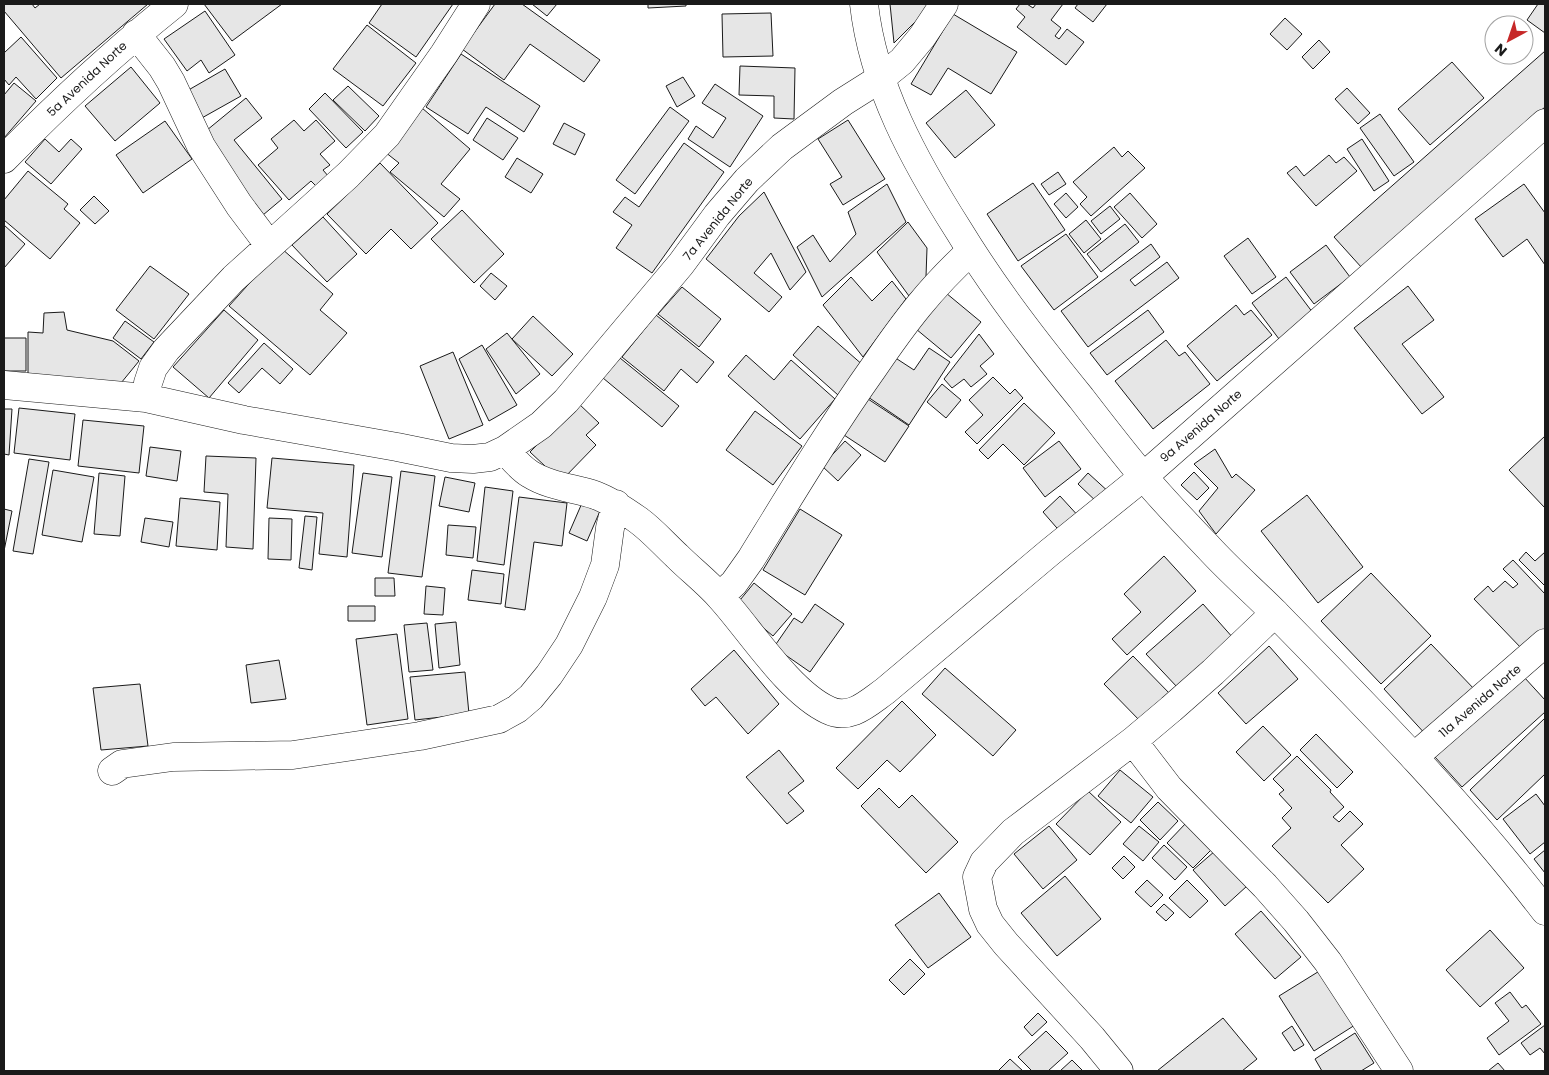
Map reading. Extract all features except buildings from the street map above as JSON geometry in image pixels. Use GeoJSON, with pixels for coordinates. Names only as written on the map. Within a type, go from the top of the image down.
{"type":"FeatureCollection","features":[{"type":"Feature","properties":{"kind":"street","name":"5a Avenida Norte"},"geometry":{"type":"LineString","coordinates":[[4,158],[136,34],[174,4]]}},
{"type":"Feature","properties":{"kind":"street"},"geometry":{"type":"LineString","coordinates":[[146,398],[153,368],[166,350],[234,278],[268,245],[348,175],[387,135],[444,54],[476,4]]}},
{"type":"Feature","properties":{"kind":"street"},"geometry":{"type":"LineString","coordinates":[[864,4],[873,54],[898,120],[922,170],[971,251],[1001,296],[1143,477],[1210,549],[1275,613],[1414,757],[1512,868],[1545,911]]}},
{"type":"Feature","properties":{"kind":"street","name":"7a Avenida Norte"},"geometry":{"type":"LineString","coordinates":[[4,385],[146,398],[244,420],[397,446],[451,458],[490,457],[505,450],[541,425],[566,401],[681,264],[717,215],[747,180],[782,147],[843,102],[881,78],[902,61],[922,37],[944,4]]}},
{"type":"Feature","properties":{"kind":"street"},"geometry":{"type":"LineString","coordinates":[[136,34],[162,67],[201,146],[268,245]]}},
{"type":"Feature","properties":{"kind":"street","name":"9a Avenida Norte"},"geometry":{"type":"LineString","coordinates":[[720,596],[776,665],[816,704],[830,711],[845,714],[859,709],[885,691],[1050,552],[1143,477],[1545,123]]}},
{"type":"Feature","properties":{"kind":"street"},"geometry":{"type":"LineString","coordinates":[[505,450],[519,466],[531,475],[559,486],[595,495],[616,504],[640,521],[720,596],[734,582],[751,559],[850,400],[910,315],[947,272],[971,251]]}},
{"type":"Feature","properties":{"kind":"street"},"geometry":{"type":"LineString","coordinates":[[112,771],[122,764],[173,757],[294,756],[420,736],[499,719],[517,709],[531,697],[569,646],[593,597],[602,573],[616,504]]}},
{"type":"Feature","properties":{"kind":"street"},"geometry":{"type":"LineString","coordinates":[[1119,1071],[990,924],[983,909],[977,877],[984,862],[1013,832],[1133,741],[1213,672],[1275,613]]}},
{"type":"Feature","properties":{"kind":"street","name":"11a Avenida Norte"},"geometry":{"type":"LineString","coordinates":[[1414,757],[1545,643]]}},
{"type":"Feature","properties":{"kind":"street"},"geometry":{"type":"LineString","coordinates":[[1133,741],[1169,788],[1296,921],[1328,962],[1399,1071]]}}]}
